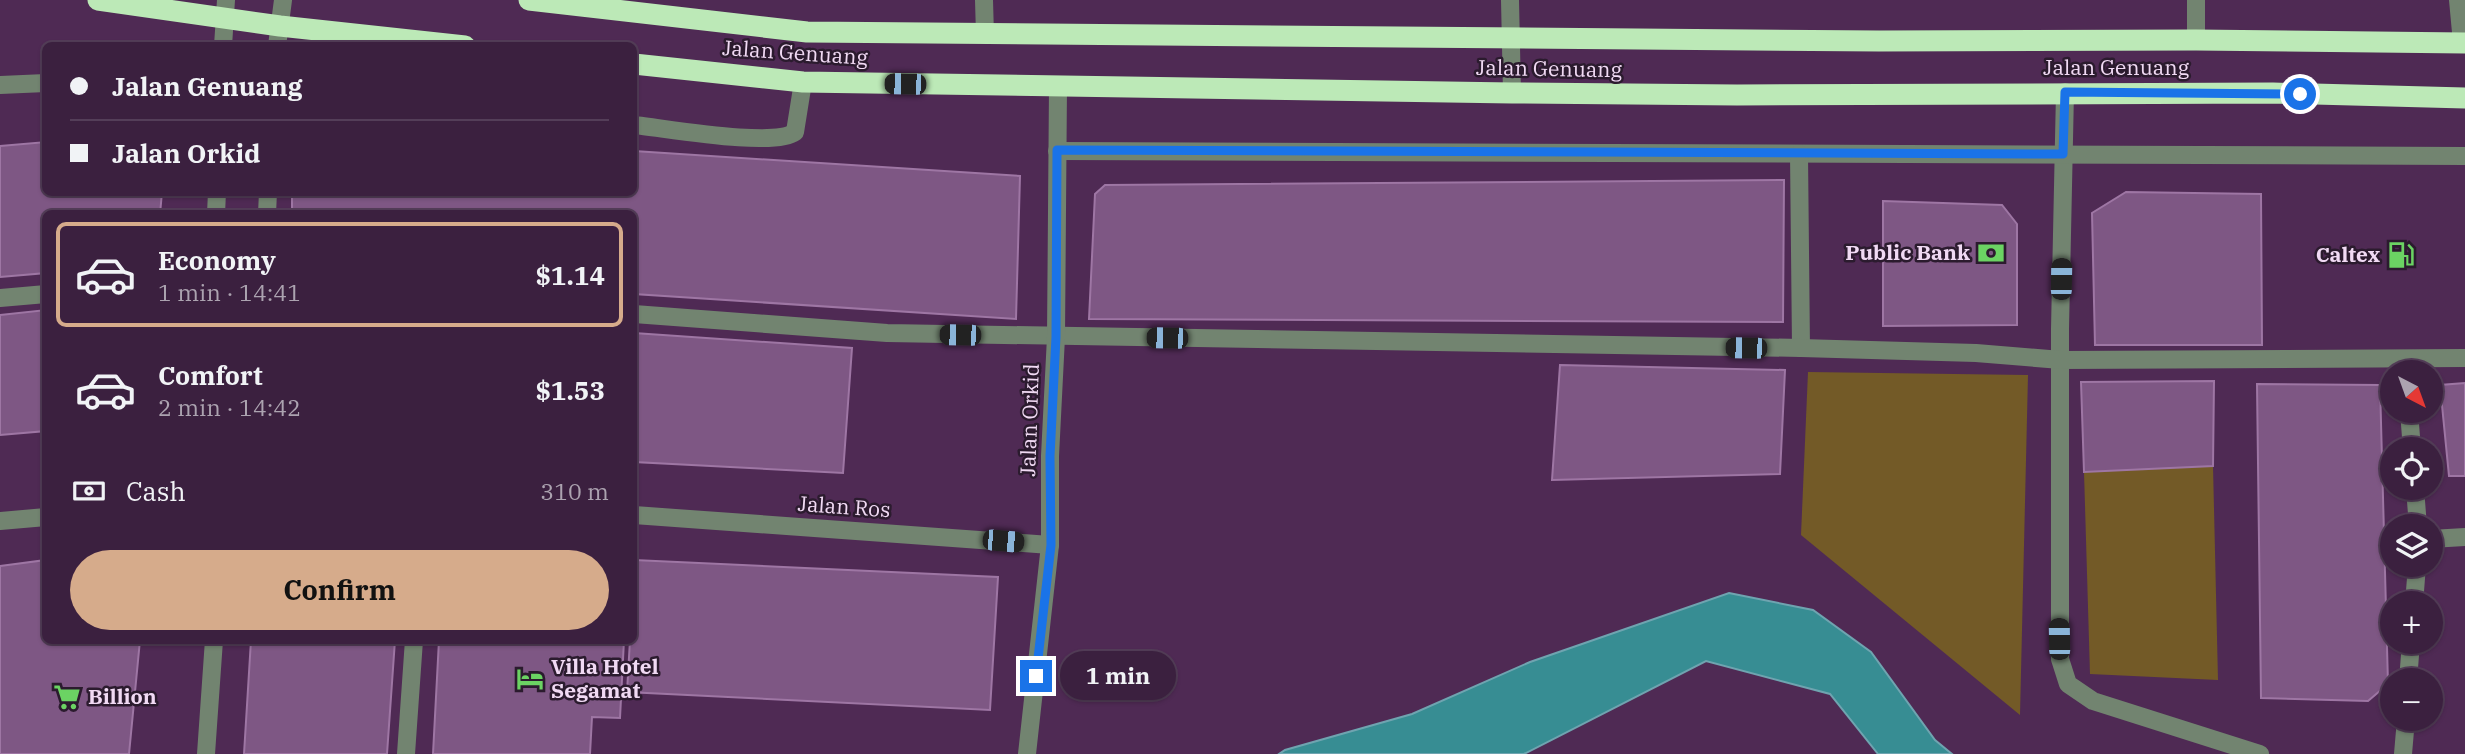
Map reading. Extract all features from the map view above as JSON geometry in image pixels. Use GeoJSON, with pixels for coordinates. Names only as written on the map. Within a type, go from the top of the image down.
{"type":"FeatureCollection","features":[{"type":"Feature","properties":{"kind":"highway"},"geometry":{"type":"LineString","coordinates":[[98,0],[225,8],[278,36],[390,42]]}},
{"type":"Feature","properties":{"kind":"highway","name":"Jalan Genuang"},"geometry":{"type":"LineString","coordinates":[[529,0],[807,32],[2464,43]]}},
{"type":"Feature","properties":{"kind":"highway","name":"Jalan Genuang"},"geometry":{"type":"LineString","coordinates":[[637,64],[803,82],[1737,95],[2273,93],[2465,99]]}},
{"type":"Feature","properties":{"kind":"street"},"geometry":{"type":"LineString","coordinates":[[278,36],[283,0]]}},
{"type":"Feature","properties":{"kind":"street"},"geometry":{"type":"LineString","coordinates":[[984,0],[985,35]]}},
{"type":"Feature","properties":{"kind":"street"},"geometry":{"type":"LineString","coordinates":[[1510,0],[1512,93]]}},
{"type":"Feature","properties":{"kind":"street"},"geometry":{"type":"LineString","coordinates":[[2196,0],[2196,40]]}},
{"type":"Feature","properties":{"kind":"street"},"geometry":{"type":"LineString","coordinates":[[2459,0],[2464,43]]}},
{"type":"Feature","properties":{"kind":"street"},"geometry":{"type":"LineString","coordinates":[[223,42],[225,8]]}},
{"type":"Feature","properties":{"kind":"street"},"geometry":{"type":"LineString","coordinates":[[637,125],[764,139],[788,137],[795,132],[803,82]]}},
{"type":"Feature","properties":{"kind":"street"},"geometry":{"type":"LineString","coordinates":[[0,85],[42,83]]}},
{"type":"Feature","properties":{"kind":"street","name":"Jalan Orkid"},"geometry":{"type":"LineString","coordinates":[[1027,754],[1051,545],[1050,456],[1056,337],[1058,86]]}},
{"type":"Feature","properties":{"kind":"street"},"geometry":{"type":"LineString","coordinates":[[2065,92],[2060,659],[2068,684],[2093,701],[2260,754]]}},
{"type":"Feature","properties":{"kind":"street"},"geometry":{"type":"LineString","coordinates":[[1057,150],[2465,156]]}},
{"type":"Feature","properties":{"kind":"street"},"geometry":{"type":"LineString","coordinates":[[1800,154],[1801,348]]}},
{"type":"Feature","properties":{"kind":"street"},"geometry":{"type":"LineString","coordinates":[[0,298],[42,294]]}},
{"type":"Feature","properties":{"kind":"street"},"geometry":{"type":"LineString","coordinates":[[637,314],[887,333],[1801,348],[1976,353],[2061,360],[2380,365]]}},
{"type":"Feature","properties":{"kind":"street"},"geometry":{"type":"LineString","coordinates":[[2443,361],[2465,358]]}},
{"type":"Feature","properties":{"kind":"street","name":"Jalan Ros"},"geometry":{"type":"LineString","coordinates":[[637,515],[1051,545]]}},
{"type":"Feature","properties":{"kind":"street"},"geometry":{"type":"LineString","coordinates":[[0,521],[42,517]]}},
{"type":"Feature","properties":{"kind":"street"},"geometry":{"type":"LineString","coordinates":[[2443,538],[2465,537]]}},
{"type":"Feature","properties":{"kind":"street"},"geometry":{"type":"LineString","coordinates":[[206,754],[214,644]]}},
{"type":"Feature","properties":{"kind":"street"},"geometry":{"type":"LineString","coordinates":[[406,754],[414,644]]}},
{"type":"Feature","properties":{"kind":"street"},"geometry":{"type":"LineString","coordinates":[[2403,754],[2405,731]]}},
{"type":"Feature","properties":{"kind":"shaded area"},"geometry":{"type":"Polygon","coordinates":[[[1808,372],[2028,375],[2020,715],[1801,535],[1808,372]]]}},
{"type":"Feature","properties":{"kind":"shaded area"},"geometry":{"type":"Polygon","coordinates":[[[2213,466],[2218,680],[2090,674],[2084,472],[2213,466]]]}},
{"type":"Feature","properties":{"kind":"shaded area"},"geometry":{"type":"Polygon","coordinates":[[[1729,593],[1813,610],[1871,652],[1935,740],[1952,754],[1878,754],[1830,694],[1706,661],[1524,754],[1279,754],[1285,750],[1412,714],[1530,662],[1729,593]]]}},
{"type":"Feature","properties":{"kind":"building"},"geometry":{"type":"Polygon","coordinates":[[[42,142],[42,196],[162,196],[160,210],[42,210],[42,273],[0,277],[0,146],[42,142]]]}},
{"type":"Feature","properties":{"kind":"building"},"geometry":{"type":"Polygon","coordinates":[[[637,151],[1020,176],[1016,319],[637,294],[637,210],[292,210],[292,196],[637,196],[637,151]]]}},
{"type":"Feature","properties":{"kind":"building"},"geometry":{"type":"Polygon","coordinates":[[[1784,180],[1783,322],[1089,319],[1095,194],[1105,185],[1784,180]]]}},
{"type":"Feature","properties":{"kind":"building"},"geometry":{"type":"Polygon","coordinates":[[[2126,192],[2261,194],[2262,345],[2095,345],[2092,213],[2126,192]]]}},
{"type":"Feature","properties":{"kind":"building"},"geometry":{"type":"Polygon","coordinates":[[[1883,201],[2002,205],[2017,224],[2017,325],[1883,326],[1883,201]]]}},
{"type":"Feature","properties":{"kind":"building"},"geometry":{"type":"Polygon","coordinates":[[[42,310],[42,431],[0,435],[0,315],[42,310]]]}},
{"type":"Feature","properties":{"kind":"building"},"geometry":{"type":"Polygon","coordinates":[[[637,333],[852,348],[843,473],[637,462],[637,333]]]}},
{"type":"Feature","properties":{"kind":"building"},"geometry":{"type":"Polygon","coordinates":[[[1560,365],[1785,370],[1780,474],[1552,480],[1560,365]]]}},
{"type":"Feature","properties":{"kind":"building"},"geometry":{"type":"Polygon","coordinates":[[[2214,381],[2213,466],[2084,472],[2081,382],[2214,381]]]}},
{"type":"Feature","properties":{"kind":"building"},"geometry":{"type":"Polygon","coordinates":[[[2465,383],[2465,476],[2449,476],[2443,385],[2465,383]]]}},
{"type":"Feature","properties":{"kind":"building"},"geometry":{"type":"Polygon","coordinates":[[[2257,384],[2380,385],[2380,500],[2383,500],[2383,514],[2380,514],[2380,577],[2385,577],[2386,591],[2380,591],[2380,654],[2387,654],[2388,668],[2380,668],[2380,691],[2368,701],[2261,698],[2257,384]]]}},
{"type":"Feature","properties":{"kind":"building"},"geometry":{"type":"Polygon","coordinates":[[[637,560],[998,577],[990,710],[627,692],[630,644],[637,644],[637,560]]]}},
{"type":"Feature","properties":{"kind":"building","name":"Billion"},"geometry":{"type":"Polygon","coordinates":[[[42,561],[42,644],[140,644],[129,754],[0,754],[0,566],[42,561]]]}},
{"type":"Feature","properties":{"kind":"building"},"geometry":{"type":"Polygon","coordinates":[[[251,644],[395,644],[387,754],[244,754],[251,644]]]}},
{"type":"Feature","properties":{"kind":"building","name":"Villa Hotel Segamat"},"geometry":{"type":"Polygon","coordinates":[[[439,644],[624,644],[620,718],[592,717],[590,754],[433,754],[439,644]]]}},
{"type":"Feature","properties":{"kind":"place","name":"Public Bank"},"geometry":{"type":"Point","coordinates":[1991,253]}},
{"type":"Feature","properties":{"kind":"place","name":"Caltex"},"geometry":{"type":"Point","coordinates":[2401,255]}},
{"type":"Feature","properties":{"kind":"place","name":"Villa Hotel Segamat"},"geometry":{"type":"Point","coordinates":[530,679]}},
{"type":"Feature","properties":{"kind":"place","name":"Billion"},"geometry":{"type":"Point","coordinates":[67,697]}},
{"type":"Feature","properties":{"kind":"route"},"geometry":{"type":"LineString","coordinates":[[1036,676],[1051,545],[1050,456],[1056,337],[1057,150],[2063,154],[2065,92],[2300,94]]}}]}
